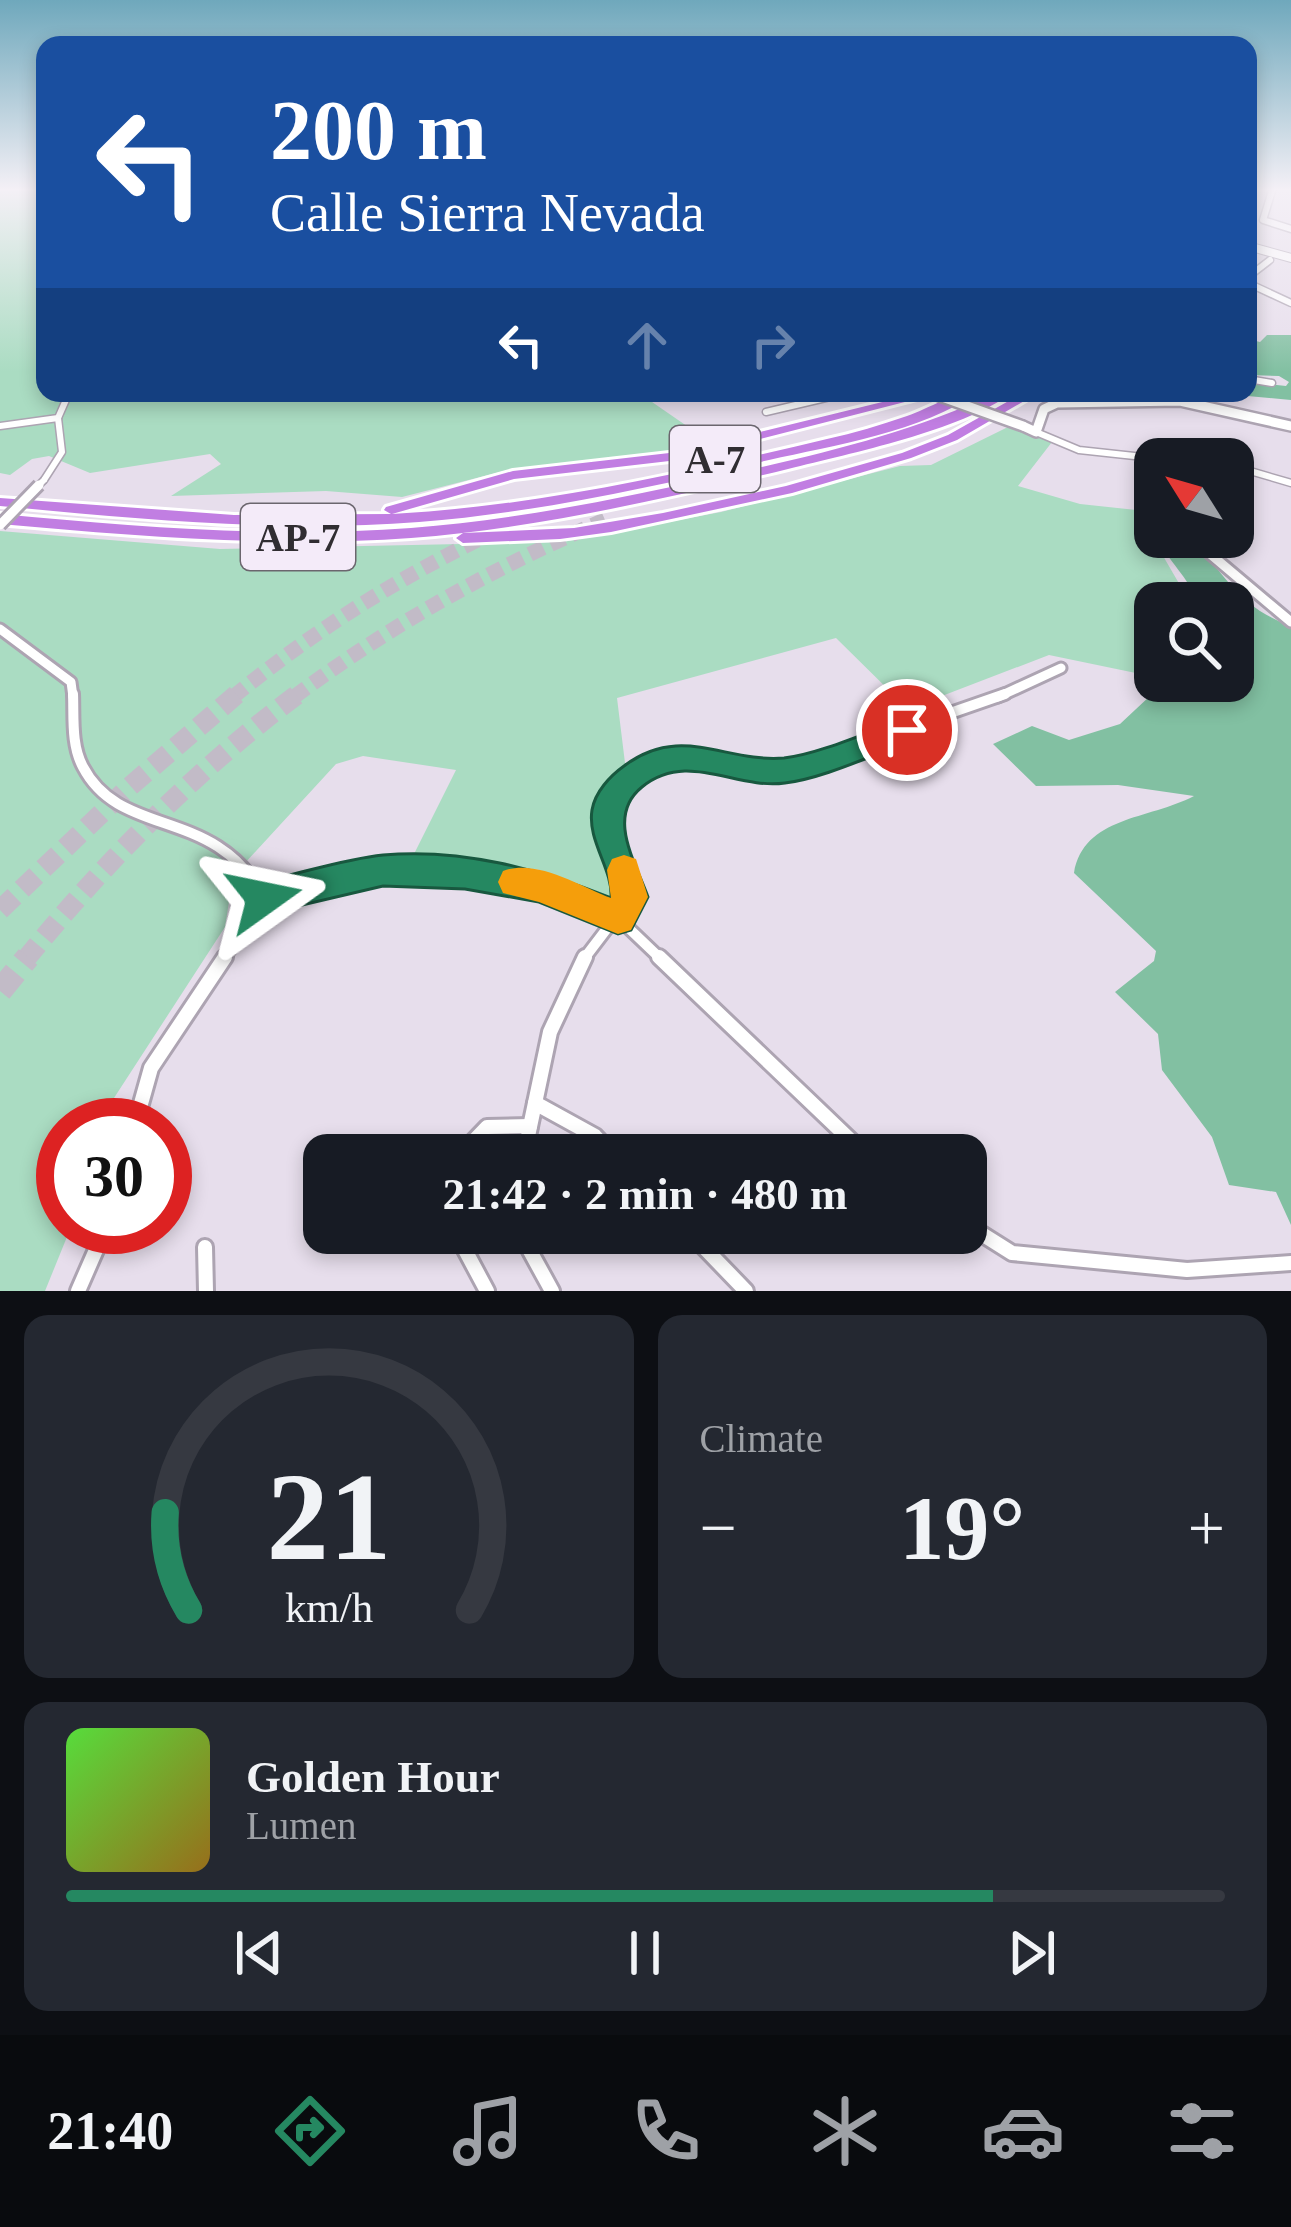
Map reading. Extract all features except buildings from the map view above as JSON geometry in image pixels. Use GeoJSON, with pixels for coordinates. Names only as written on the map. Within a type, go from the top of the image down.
{"type":"FeatureCollection","features":[{"type":"Feature","properties":{"kind":"highway"},"geometry":{"type":"LineString","coordinates":[[301,529],[415,506],[531,471],[678,456],[897,402]]}},
{"type":"Feature","properties":{"kind":"highway"},"geometry":{"type":"LineString","coordinates":[[848,430],[924,402]]}},
{"type":"Feature","properties":{"kind":"highway","name":"A-7"},"geometry":{"type":"LineString","coordinates":[[582,495],[848,430],[941,402]]}},
{"type":"Feature","properties":{"kind":"highway","name":"AP-7"},"geometry":{"type":"LineString","coordinates":[[0,502],[301,529],[442,515],[641,485],[853,436],[925,415],[952,402]]}},
{"type":"Feature","properties":{"kind":"highway","name":"AP-7"},"geometry":{"type":"LineString","coordinates":[[0,522],[159,533],[457,529],[630,500],[873,444],[921,430],[985,402]]}},
{"type":"Feature","properties":{"kind":"highway","name":"A-7"},"geometry":{"type":"LineString","coordinates":[[604,520],[843,460],[928,434],[998,402]]}},
{"type":"Feature","properties":{"kind":"highway"},"geometry":{"type":"LineString","coordinates":[[301,529],[360,541],[595,530],[859,469],[932,445],[1015,402]]}},
{"type":"Feature","properties":{"kind":"highway"},"geometry":{"type":"LineString","coordinates":[[843,460],[911,446],[982,420]]}},
{"type":"Feature","properties":{"kind":"street"},"geometry":{"type":"LineString","coordinates":[[1257,272],[1270,260]]}},
{"type":"Feature","properties":{"kind":"street"},"geometry":{"type":"LineString","coordinates":[[1257,285],[1291,303]]}},
{"type":"Feature","properties":{"kind":"street"},"geometry":{"type":"LineString","coordinates":[[1257,380],[1273,383]]}},
{"type":"Feature","properties":{"kind":"street"},"geometry":{"type":"LineString","coordinates":[[0,522],[62,462],[65,450],[58,418],[65,402]]}},
{"type":"Feature","properties":{"kind":"street"},"geometry":{"type":"LineString","coordinates":[[766,412],[806,402]]}},
{"type":"Feature","properties":{"kind":"street"},"geometry":{"type":"LineString","coordinates":[[958,402],[1079,450],[1134,456]]}},
{"type":"Feature","properties":{"kind":"street"},"geometry":{"type":"LineString","coordinates":[[1036,432],[1044,409],[1057,403],[1118,402]]}},
{"type":"Feature","properties":{"kind":"street"},"geometry":{"type":"LineString","coordinates":[[1184,402],[1291,426]]}},
{"type":"Feature","properties":{"kind":"street"},"geometry":{"type":"LineString","coordinates":[[0,426],[58,418]]}},
{"type":"Feature","properties":{"kind":"street"},"geometry":{"type":"LineString","coordinates":[[1254,472],[1291,483]]}},
{"type":"Feature","properties":{"kind":"street"},"geometry":{"type":"LineString","coordinates":[[1220,558],[1254,597],[1291,622]]}},
{"type":"Feature","properties":{"kind":"street"},"geometry":{"type":"LineString","coordinates":[[0,629],[70,682],[79,762],[89,780],[141,813],[228,845],[253,871],[264,898]]}},
{"type":"Feature","properties":{"kind":"street"},"geometry":{"type":"LineString","coordinates":[[528,1134],[550,1031],[575,970],[631,897],[608,832],[608,807],[620,786],[667,758],[692,757],[784,771],[990,703],[1060,668]]}},
{"type":"Feature","properties":{"kind":"street"},"geometry":{"type":"LineString","coordinates":[[143,1098],[151,1068],[264,898],[383,871],[465,874],[541,886],[618,918],[844,1134]]}},
{"type":"Feature","properties":{"kind":"street"},"geometry":{"type":"LineString","coordinates":[[535,1103],[591,1134]]}},
{"type":"Feature","properties":{"kind":"street"},"geometry":{"type":"LineString","coordinates":[[480,1134],[487,1127],[530,1126]]}},
{"type":"Feature","properties":{"kind":"street"},"geometry":{"type":"LineString","coordinates":[[987,1237],[1012,1253],[1187,1270],[1291,1263]]}},
{"type":"Feature","properties":{"kind":"street"},"geometry":{"type":"LineString","coordinates":[[205,1247],[206,1291]]}},
{"type":"Feature","properties":{"kind":"street"},"geometry":{"type":"LineString","coordinates":[[79,1291],[95,1254]]}},
{"type":"Feature","properties":{"kind":"street"},"geometry":{"type":"LineString","coordinates":[[467,1254],[487,1291]]}},
{"type":"Feature","properties":{"kind":"street"},"geometry":{"type":"LineString","coordinates":[[532,1254],[552,1291]]}},
{"type":"Feature","properties":{"kind":"street"},"geometry":{"type":"LineString","coordinates":[[710,1254],[746,1291]]}},
{"type":"Feature","properties":{"kind":"green space"},"geometry":{"type":"Polygon","coordinates":[[[0,251],[36,251],[36,402],[652,402],[710,442],[658,454],[504,471],[402,497],[326,491],[171,496],[221,464],[210,454],[90,473],[49,456],[32,459],[10,475],[0,473],[0,251]]]}},
{"type":"Feature","properties":{"kind":"green space"},"geometry":{"type":"Polygon","coordinates":[[[1267,335],[1291,335],[1291,400],[1257,397],[1257,383],[1286,386],[1289,382],[1279,376],[1257,375],[1260,342],[1267,335]]]}},
{"type":"Feature","properties":{"kind":"green space"},"geometry":{"type":"Polygon","coordinates":[[[1010,426],[1052,442],[1018,486],[1080,504],[1134,510],[1134,558],[1164,558],[1178,582],[1134,582],[1134,673],[1049,655],[908,709],[836,638],[617,698],[625,763],[593,816],[618,894],[608,906],[540,870],[448,858],[411,860],[456,770],[363,756],[336,764],[233,876],[225,927],[114,1098],[36,1098],[36,1254],[60,1254],[45,1291],[0,1291],[0,531],[220,549],[563,542],[721,512],[900,466],[931,465],[1010,426]]]}},
{"type":"Feature","properties":{"kind":"green space"},"geometry":{"type":"Polygon","coordinates":[[[1170,558],[1208,558],[1229,582],[1187,582],[1170,558]]]}},
{"type":"Feature","properties":{"kind":"green space"},"geometry":{"type":"Polygon","coordinates":[[[1254,606],[1291,627],[1291,1225],[1276,1192],[1229,1185],[1212,1137],[1162,1070],[1158,1034],[1115,992],[1154,961],[1156,951],[1074,873],[1080,854],[1104,830],[1194,796],[1118,785],[1036,786],[993,744],[1032,726],[1069,740],[1120,724],[1144,702],[1254,702],[1254,606]]]}},
{"type":"Feature","properties":{"kind":"tunnel"},"geometry":{"type":"LineString","coordinates":[[233,697],[311,638],[392,586],[566,500]]}},
{"type":"Feature","properties":{"kind":"tunnel"},"geometry":{"type":"LineString","coordinates":[[296,695],[444,599],[605,520]]}},
{"type":"Feature","properties":{"kind":"tunnel"},"geometry":{"type":"LineString","coordinates":[[0,910],[127,789],[237,694]]}},
{"type":"Feature","properties":{"kind":"tunnel"},"geometry":{"type":"LineString","coordinates":[[25,960],[154,818],[296,695]]}},
{"type":"Feature","properties":{"kind":"tunnel"},"geometry":{"type":"LineString","coordinates":[[0,991],[28,957]]}},
{"type":"Feature","properties":{"kind":"slow traffic"},"geometry":{"type":"LineString","coordinates":[[515,882],[541,886],[618,918],[631,897],[624,870]]}},
{"type":"Feature","properties":{"kind":"route"},"geometry":{"type":"LineString","coordinates":[[264,898],[383,871],[465,874],[541,886],[618,918],[631,897],[608,832],[608,807],[620,786],[644,768],[667,758],[692,757],[784,771],[907,730]]}}]}
